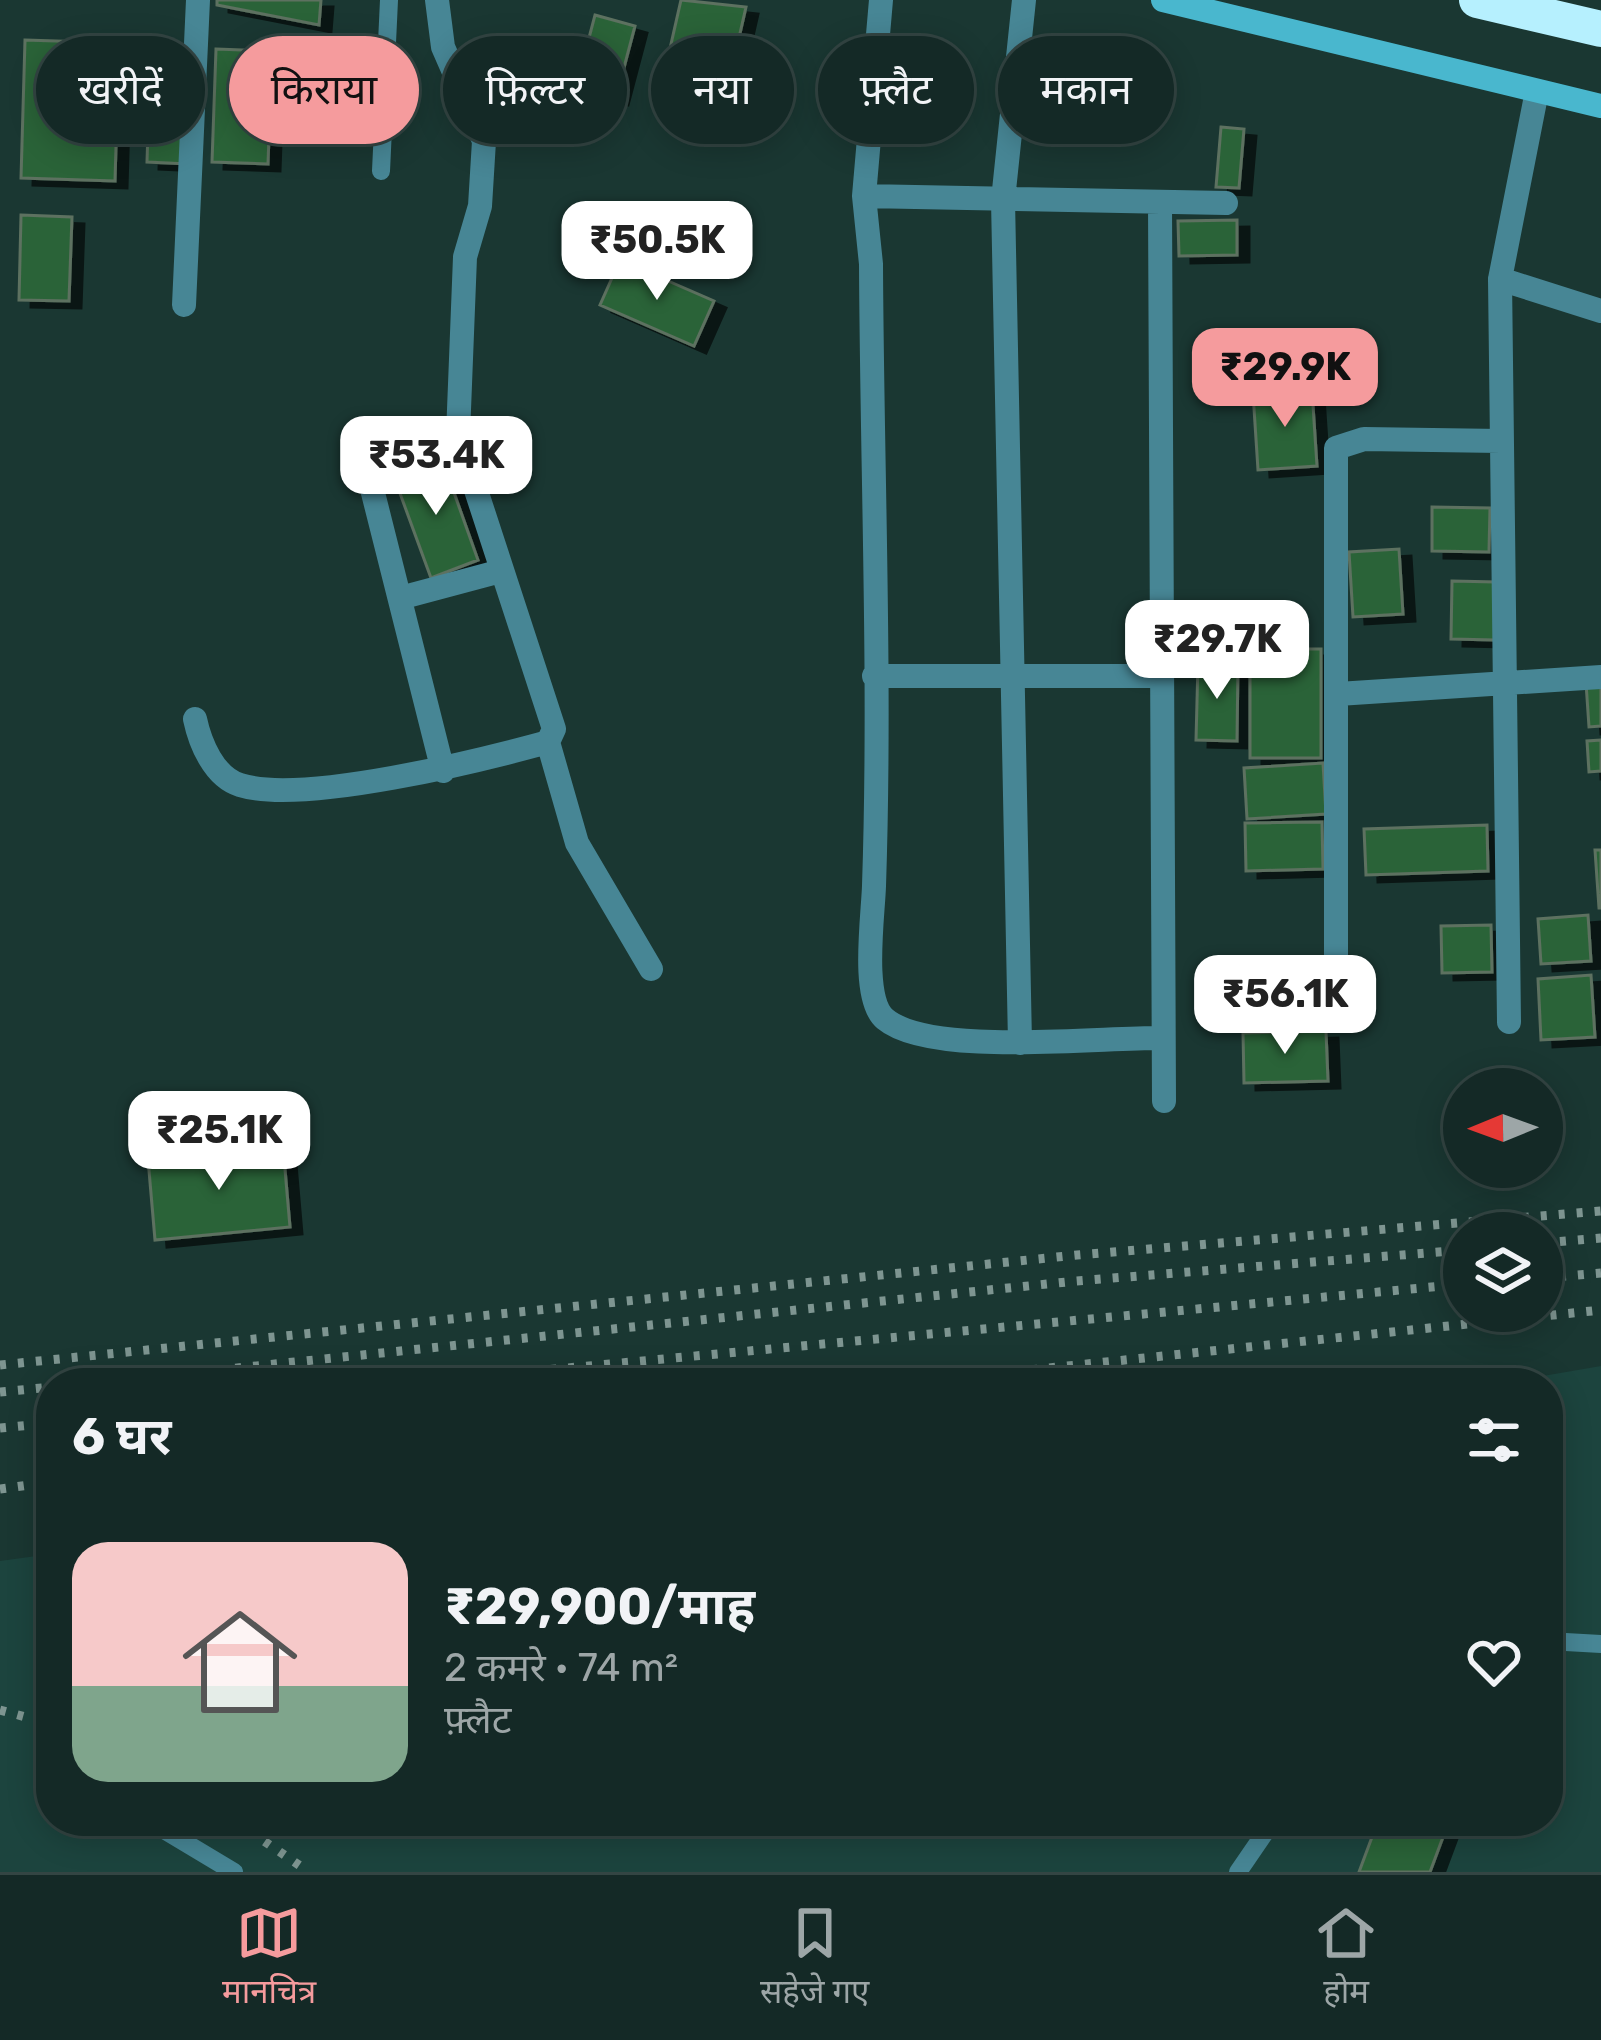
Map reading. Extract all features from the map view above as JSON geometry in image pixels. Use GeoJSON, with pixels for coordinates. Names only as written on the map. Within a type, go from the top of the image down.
{"type":"FeatureCollection","features":[{"type":"Feature","properties":{"kind":"highway"},"geometry":{"type":"LineString","coordinates":[[1477,0],[1601,29]]}},
{"type":"Feature","properties":{"kind":"main road"},"geometry":{"type":"LineString","coordinates":[[1163,0],[1601,106]]}},
{"type":"Feature","properties":{"kind":"street"},"geometry":{"type":"LineString","coordinates":[[184,305],[198,0]]}},
{"type":"Feature","properties":{"kind":"street"},"geometry":{"type":"LineString","coordinates":[[437,0],[443,47],[484,141],[480,206],[465,257],[458,436],[554,729],[548,742],[577,843],[651,969]]}},
{"type":"Feature","properties":{"kind":"street"},"geometry":{"type":"LineString","coordinates":[[881,0],[864,196],[871,264],[875,1005],[879,1015],[904,1033],[1020,1043],[1163,1038]]}},
{"type":"Feature","properties":{"kind":"street"},"geometry":{"type":"LineString","coordinates":[[1020,1043],[1003,200],[1024,0]]}},
{"type":"Feature","properties":{"kind":"street"},"geometry":{"type":"LineString","coordinates":[[1509,1022],[1500,279],[1537,91]]}},
{"type":"Feature","properties":{"kind":"street"},"geometry":{"type":"LineString","coordinates":[[864,196],[1226,202]]}},
{"type":"Feature","properties":{"kind":"street"},"geometry":{"type":"LineString","coordinates":[[1160,202],[1164,1101]]}},
{"type":"Feature","properties":{"kind":"street"},"geometry":{"type":"LineString","coordinates":[[1500,279],[1601,311]]}},
{"type":"Feature","properties":{"kind":"street"},"geometry":{"type":"LineString","coordinates":[[1336,1009],[1336,448],[1364,439],[1501,441]]}},
{"type":"Feature","properties":{"kind":"street"},"geometry":{"type":"LineString","coordinates":[[370,481],[443,771]]}},
{"type":"Feature","properties":{"kind":"street"},"geometry":{"type":"LineString","coordinates":[[400,598],[501,571]]}},
{"type":"Feature","properties":{"kind":"street"},"geometry":{"type":"LineString","coordinates":[[874,676],[1159,676]]}},
{"type":"Feature","properties":{"kind":"street"},"geometry":{"type":"LineString","coordinates":[[1338,694],[1601,677]]}},
{"type":"Feature","properties":{"kind":"street"},"geometry":{"type":"LineString","coordinates":[[195,719],[210,759],[237,784],[288,788],[443,771],[548,742]]}},
{"type":"Feature","properties":{"kind":"lane"},"geometry":{"type":"LineString","coordinates":[[381,171],[389,0]]}},
{"type":"Feature","properties":{"kind":"lane"},"geometry":{"type":"LineString","coordinates":[[1563,1642],[1601,1644]]}},
{"type":"Feature","properties":{"kind":"lane"},"geometry":{"type":"LineString","coordinates":[[174,1836],[234,1872]]}},
{"type":"Feature","properties":{"kind":"lane"},"geometry":{"type":"LineString","coordinates":[[1240,1872],[1263,1836]]}},
{"type":"Feature","properties":{"kind":"shaded area"},"geometry":{"type":"Polygon","coordinates":[[[1601,1366],[1601,1872],[0,1872],[0,1561],[36,1556],[36,1836],[1563,1836],[1563,1373],[1601,1366]]]}},
{"type":"Feature","properties":{"kind":"building"},"geometry":{"type":"Polygon","coordinates":[[[217,0],[321,0],[319,25],[217,5],[217,0]]]}},
{"type":"Feature","properties":{"kind":"building"},"geometry":{"type":"Polygon","coordinates":[[[681,0],[746,7],[739,36],[673,36],[681,0]]]}},
{"type":"Feature","properties":{"kind":"building"},"geometry":{"type":"Polygon","coordinates":[[[595,15],[635,26],[627,56],[627,36],[589,36],[595,15]]]}},
{"type":"Feature","properties":{"kind":"building"},"geometry":{"type":"Polygon","coordinates":[[[25,40],[36,40],[36,144],[116,144],[115,181],[21,178],[25,40]]]}},
{"type":"Feature","properties":{"kind":"building"},"geometry":{"type":"Polygon","coordinates":[[[216,49],[229,49],[229,144],[269,144],[268,164],[212,162],[216,49]]]}},
{"type":"Feature","properties":{"kind":"building"},"geometry":{"type":"Polygon","coordinates":[[[1221,127],[1244,129],[1239,188],[1216,187],[1221,127]]]}},
{"type":"Feature","properties":{"kind":"building"},"geometry":{"type":"Polygon","coordinates":[[[148,144],[189,144],[188,164],[147,162],[148,144]]]}},
{"type":"Feature","properties":{"kind":"building"},"geometry":{"type":"Polygon","coordinates":[[[21,215],[72,217],[69,301],[19,300],[21,215]]]}},
{"type":"Feature","properties":{"kind":"building"},"geometry":{"type":"Polygon","coordinates":[[[1237,220],[1237,255],[1179,256],[1178,221],[1237,220]]]}},
{"type":"Feature","properties":{"kind":"building"},"geometry":{"type":"Polygon","coordinates":[[[620,260],[714,301],[694,346],[600,305],[620,260]]]}},
{"type":"Feature","properties":{"kind":"building"},"geometry":{"type":"Polygon","coordinates":[[[1312,390],[1317,466],[1258,470],[1253,393],[1312,390]]]}},
{"type":"Feature","properties":{"kind":"building"},"geometry":{"type":"Polygon","coordinates":[[[442,459],[478,560],[431,578],[394,477],[442,459]]]}},
{"type":"Feature","properties":{"kind":"building"},"geometry":{"type":"Polygon","coordinates":[[[1432,507],[1490,508],[1489,552],[1432,551],[1432,507]]]}},
{"type":"Feature","properties":{"kind":"building"},"geometry":{"type":"Polygon","coordinates":[[[1399,549],[1403,614],[1353,617],[1349,552],[1399,549]]]}},
{"type":"Feature","properties":{"kind":"building"},"geometry":{"type":"Polygon","coordinates":[[[1452,581],[1496,582],[1495,640],[1451,639],[1452,581]]]}},
{"type":"Feature","properties":{"kind":"building"},"geometry":{"type":"Polygon","coordinates":[[[1250,649],[1321,649],[1321,758],[1250,758],[1250,649]]]}},
{"type":"Feature","properties":{"kind":"building"},"geometry":{"type":"Polygon","coordinates":[[[1198,663],[1238,663],[1237,741],[1196,740],[1198,663]]]}},
{"type":"Feature","properties":{"kind":"building"},"geometry":{"type":"Polygon","coordinates":[[[1601,682],[1601,726],[1589,727],[1586,683],[1601,682]]]}},
{"type":"Feature","properties":{"kind":"building"},"geometry":{"type":"Polygon","coordinates":[[[1601,740],[1601,771],[1589,772],[1587,741],[1601,740]]]}},
{"type":"Feature","properties":{"kind":"building"},"geometry":{"type":"Polygon","coordinates":[[[1323,763],[1326,814],[1247,819],[1244,768],[1323,763]]]}},
{"type":"Feature","properties":{"kind":"building"},"geometry":{"type":"Polygon","coordinates":[[[1322,822],[1323,869],[1246,871],[1245,823],[1322,822]]]}},
{"type":"Feature","properties":{"kind":"building"},"geometry":{"type":"Polygon","coordinates":[[[1487,825],[1488,871],[1366,875],[1364,829],[1487,825]]]}},
{"type":"Feature","properties":{"kind":"building"},"geometry":{"type":"Polygon","coordinates":[[[1595,850],[1601,850],[1601,908],[1599,908],[1595,850]]]}},
{"type":"Feature","properties":{"kind":"building"},"geometry":{"type":"Polygon","coordinates":[[[1588,915],[1591,961],[1541,964],[1538,919],[1588,915]]]}},
{"type":"Feature","properties":{"kind":"building"},"geometry":{"type":"Polygon","coordinates":[[[1491,925],[1492,972],[1442,973],[1441,926],[1491,925]]]}},
{"type":"Feature","properties":{"kind":"building"},"geometry":{"type":"Polygon","coordinates":[[[1591,975],[1595,1037],[1541,1040],[1538,979],[1591,975]]]}},
{"type":"Feature","properties":{"kind":"building"},"geometry":{"type":"Polygon","coordinates":[[[1326,1031],[1328,1081],[1244,1083],[1243,1033],[1326,1031]]]}},
{"type":"Feature","properties":{"kind":"building"},"geometry":{"type":"Polygon","coordinates":[[[283,1146],[290,1227],[155,1240],[148,1159],[283,1146]]]}},
{"type":"Feature","properties":{"kind":"building"},"geometry":{"type":"Polygon","coordinates":[[[1372,1836],[1443,1836],[1430,1872],[1359,1872],[1372,1836]]]}},
{"type":"Feature","properties":{"kind":"railway"},"geometry":{"type":"LineString","coordinates":[[0,1365],[1077,1255],[1601,1211]]}},
{"type":"Feature","properties":{"kind":"railway"},"geometry":{"type":"LineString","coordinates":[[1563,1241],[1601,1238]]}},
{"type":"Feature","properties":{"kind":"railway"},"geometry":{"type":"LineString","coordinates":[[237,1368],[1076,1281],[1443,1252]]}},
{"type":"Feature","properties":{"kind":"railway"},"geometry":{"type":"LineString","coordinates":[[1563,1276],[1601,1273]]}},
{"type":"Feature","properties":{"kind":"railway"},"geometry":{"type":"LineString","coordinates":[[567,1368],[1443,1286]]}},
{"type":"Feature","properties":{"kind":"railway"},"geometry":{"type":"LineString","coordinates":[[1049,1368],[1601,1310]]}},
{"type":"Feature","properties":{"kind":"railway"},"geometry":{"type":"LineString","coordinates":[[0,1392],[36,1388]]}},
{"type":"Feature","properties":{"kind":"railway"},"geometry":{"type":"LineString","coordinates":[[0,1428],[36,1424]]}},
{"type":"Feature","properties":{"kind":"railway"},"geometry":{"type":"LineString","coordinates":[[0,1489],[36,1484]]}},
{"type":"Feature","properties":{"kind":"railway"},"geometry":{"type":"LineString","coordinates":[[0,1710],[36,1720]]}},
{"type":"Feature","properties":{"kind":"railway"},"geometry":{"type":"LineString","coordinates":[[257,1836],[309,1872]]}}]}
